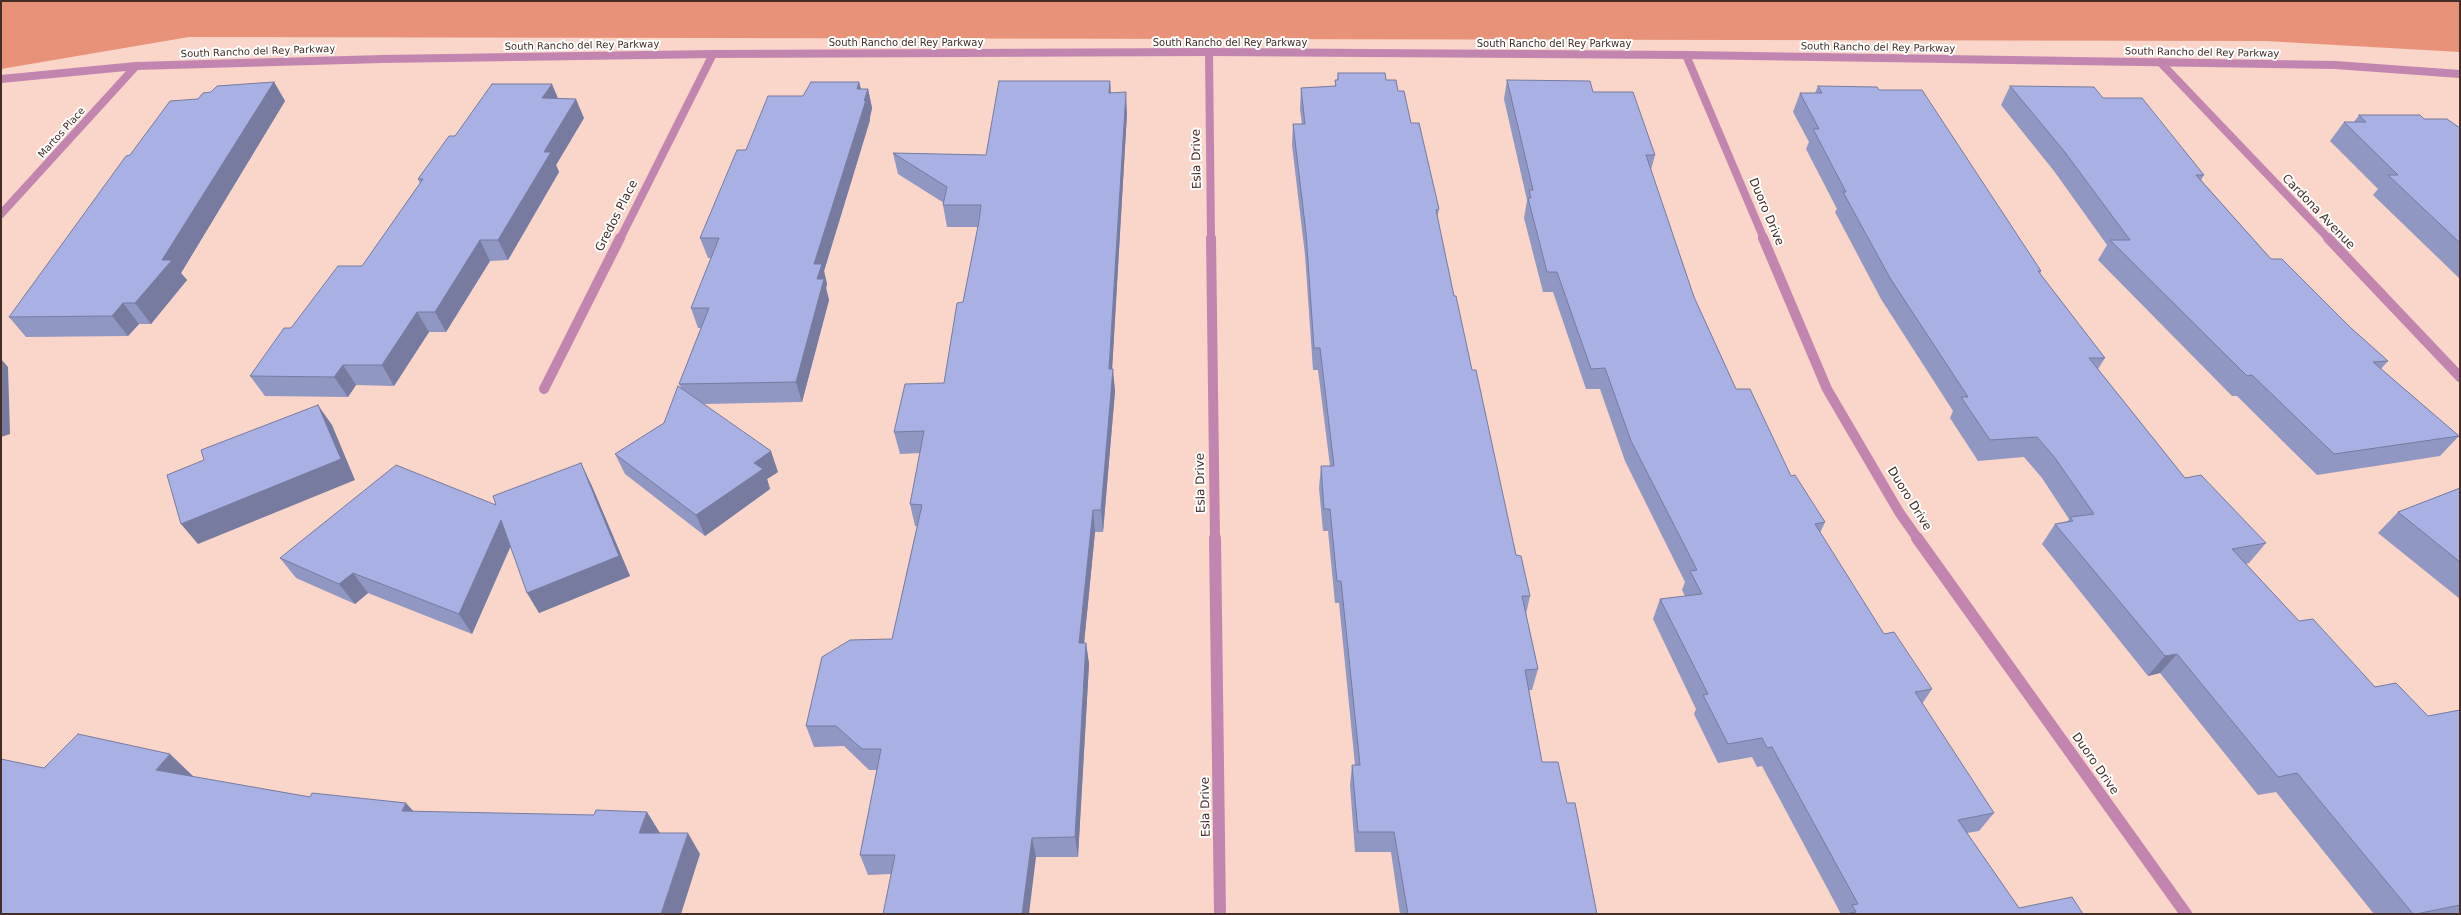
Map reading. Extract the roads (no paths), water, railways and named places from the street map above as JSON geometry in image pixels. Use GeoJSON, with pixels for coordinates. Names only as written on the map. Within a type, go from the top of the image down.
{"type":"FeatureCollection","features":[{"type":"Feature","properties":{"kind":"street","name":"South Rancho del Rey Parkway"},"geometry":{"type":"LineString","coordinates":[[1,79],[136,66],[713,54],[1209,52],[1686,55],[2335,65],[2460,74]]}},
{"type":"Feature","properties":{"kind":"street","name":"Esla Drive"},"geometry":{"type":"LineString","coordinates":[[1209,52],[1220,914]]}},
{"type":"Feature","properties":{"kind":"street","name":"Gredos Place"},"geometry":{"type":"LineString","coordinates":[[544,389],[713,54]]}},
{"type":"Feature","properties":{"kind":"street","name":"Duoro Drive"},"geometry":{"type":"LineString","coordinates":[[1686,55],[1827,389],[1899,512],[2186,914]]}},
{"type":"Feature","properties":{"kind":"street","name":"Cardona Avenue"},"geometry":{"type":"LineString","coordinates":[[2160,62],[2460,377]]}},
{"type":"Feature","properties":{"kind":"street","name":"Martos Place"},"geometry":{"type":"LineString","coordinates":[[1,214],[136,66]]}}]}
